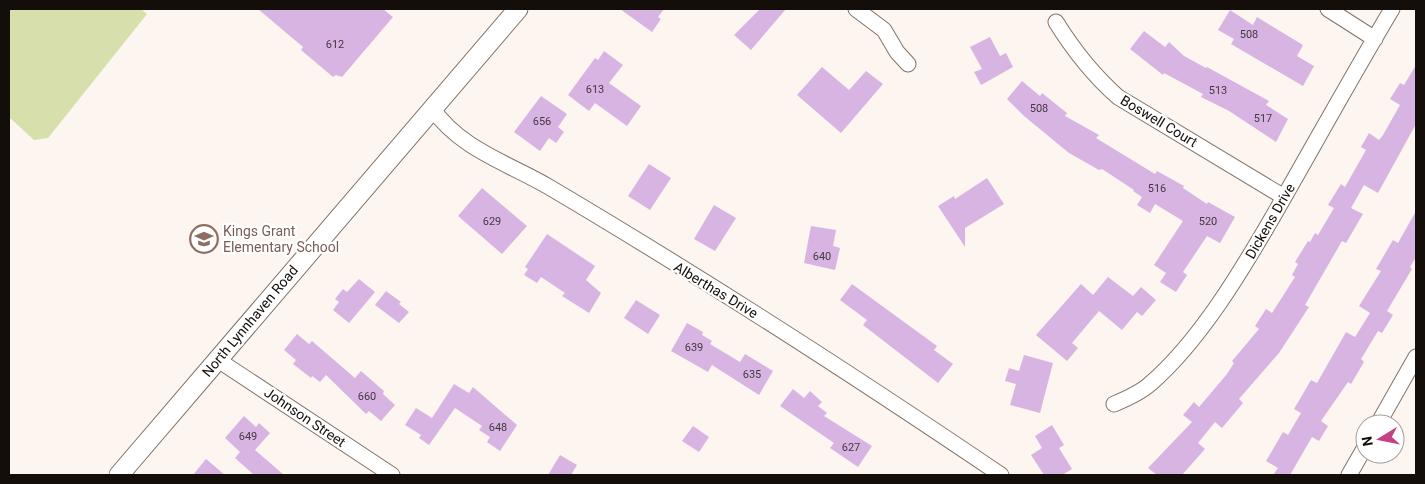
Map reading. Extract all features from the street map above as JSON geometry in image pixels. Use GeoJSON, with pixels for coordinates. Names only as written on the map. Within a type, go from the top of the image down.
{"type":"FeatureCollection","features":[{"type":"Feature","properties":{"kind":"street","name":"North Lynnhaven Road"},"geometry":{"type":"LineString","coordinates":[[119,475],[518,9]]}},
{"type":"Feature","properties":{"kind":"street"},"geometry":{"type":"LineString","coordinates":[[856,9],[884,30],[897,52],[908,64]]}},
{"type":"Feature","properties":{"kind":"street"},"geometry":{"type":"LineString","coordinates":[[1328,9],[1374,39]]}},
{"type":"Feature","properties":{"kind":"street","name":"Dickens Drive"},"geometry":{"type":"LineString","coordinates":[[1114,404],[1149,386],[1187,344],[1238,276],[1392,9]]}},
{"type":"Feature","properties":{"kind":"street","name":"Boswell Court"},"geometry":{"type":"LineString","coordinates":[[1056,22],[1075,53],[1095,76],[1118,97],[1284,197]]}},
{"type":"Feature","properties":{"kind":"street","name":"Alberthas Drive"},"geometry":{"type":"LineString","coordinates":[[432,108],[451,131],[485,155],[548,186],[794,337],[1001,475]]}},
{"type":"Feature","properties":{"kind":"street"},"geometry":{"type":"LineString","coordinates":[[1384,414],[1416,357]]}},
{"type":"Feature","properties":{"kind":"street","name":"Johnson Street"},"geometry":{"type":"LineString","coordinates":[[218,360],[392,475]]}},
{"type":"Feature","properties":{"kind":"street"},"geometry":{"type":"LineString","coordinates":[[1349,475],[1355,464]]}},
{"type":"Feature","properties":{"kind":"green space"},"geometry":{"type":"Polygon","coordinates":[[[9,9],[141,9],[147,14],[48,138],[34,140],[9,117],[9,9]]]}},
{"type":"Feature","properties":{"kind":"building"},"geometry":{"type":"Polygon","coordinates":[[[258,9],[383,9],[393,17],[342,77],[336,75],[333,77],[301,50],[303,47],[258,9]]]}},
{"type":"Feature","properties":{"kind":"building"},"geometry":{"type":"Polygon","coordinates":[[[620,9],[664,9],[658,17],[661,19],[652,32],[620,9]]]}},
{"type":"Feature","properties":{"kind":"building"},"geometry":{"type":"Polygon","coordinates":[[[760,9],[786,9],[751,50],[734,35],[760,9]]]}},
{"type":"Feature","properties":{"kind":"building"},"geometry":{"type":"Polygon","coordinates":[[[1230,10],[1253,25],[1257,17],[1303,45],[1297,56],[1314,66],[1303,86],[1231,44],[1234,39],[1218,30],[1230,10]]]}},
{"type":"Feature","properties":{"kind":"building"},"geometry":{"type":"Polygon","coordinates":[[[1144,31],[1165,47],[1169,42],[1184,56],[1269,101],[1266,105],[1288,119],[1276,142],[1229,111],[1201,97],[1203,94],[1164,73],[1163,75],[1130,49],[1144,31]]]}},
{"type":"Feature","properties":{"kind":"building"},"geometry":{"type":"Polygon","coordinates":[[[990,37],[1000,56],[1006,53],[1013,67],[981,85],[974,72],[982,69],[970,47],[990,37]]]}},
{"type":"Feature","properties":{"kind":"building"},"geometry":{"type":"Polygon","coordinates":[[[604,51],[623,65],[609,83],[641,106],[627,126],[595,103],[589,111],[568,95],[595,58],[598,60],[604,51]]]}},
{"type":"Feature","properties":{"kind":"building"},"geometry":{"type":"Polygon","coordinates":[[[1416,65],[1416,124],[1378,193],[1364,185],[1351,208],[1363,214],[1346,243],[1342,241],[1305,305],[1309,307],[1279,353],[1239,399],[1243,403],[1222,428],[1215,422],[1198,443],[1205,449],[1182,475],[1157,475],[1148,468],[1192,422],[1183,415],[1194,402],[1199,407],[1227,374],[1234,363],[1232,361],[1259,329],[1255,326],[1266,309],[1272,313],[1295,277],[1292,275],[1298,264],[1295,262],[1308,241],[1310,242],[1315,233],[1318,235],[1334,208],[1328,205],[1341,184],[1345,187],[1366,150],[1361,147],[1369,133],[1379,140],[1383,135],[1400,105],[1390,99],[1400,83],[1404,85],[1416,65]]]}},
{"type":"Feature","properties":{"kind":"building"},"geometry":{"type":"Polygon","coordinates":[[[822,67],[849,90],[866,71],[883,84],[841,133],[797,95],[822,67]]]}},
{"type":"Feature","properties":{"kind":"building"},"geometry":{"type":"Polygon","coordinates":[[[1022,81],[1040,96],[1042,93],[1067,113],[1065,116],[1099,135],[1096,138],[1155,174],[1157,171],[1184,186],[1183,188],[1207,204],[1208,202],[1235,217],[1220,243],[1207,236],[1183,272],[1187,275],[1176,292],[1160,282],[1166,273],[1154,265],[1183,221],[1155,204],[1150,213],[1137,205],[1142,197],[1134,190],[1102,169],[1099,170],[1069,153],[1024,116],[1007,99],[1022,81]]]}},
{"type":"Feature","properties":{"kind":"building"},"geometry":{"type":"Polygon","coordinates":[[[541,96],[567,114],[558,127],[564,132],[556,143],[549,138],[540,151],[514,132],[541,96]]]}},
{"type":"Feature","properties":{"kind":"building"},"geometry":{"type":"Polygon","coordinates":[[[649,164],[671,178],[650,210],[628,196],[649,164]]]}},
{"type":"Feature","properties":{"kind":"building"},"geometry":{"type":"Polygon","coordinates":[[[987,178],[1004,204],[965,228],[965,247],[938,206],[954,196],[955,199],[987,178]]]}},
{"type":"Feature","properties":{"kind":"building"},"geometry":{"type":"Polygon","coordinates":[[[482,188],[527,226],[502,254],[458,216],[482,188]]]}},
{"type":"Feature","properties":{"kind":"building"},"geometry":{"type":"Polygon","coordinates":[[[714,205],[736,218],[715,251],[694,239],[714,205]]]}},
{"type":"Feature","properties":{"kind":"building"},"geometry":{"type":"Polygon","coordinates":[[[1416,211],[1416,257],[1410,267],[1412,269],[1387,311],[1393,315],[1382,333],[1378,331],[1361,359],[1364,362],[1351,384],[1348,382],[1321,421],[1328,426],[1319,441],[1312,437],[1290,475],[1273,475],[1278,468],[1266,461],[1283,432],[1288,435],[1301,413],[1294,409],[1311,380],[1317,383],[1346,332],[1355,337],[1370,313],[1359,306],[1381,271],[1376,269],[1393,240],[1398,243],[1416,211]]]}},
{"type":"Feature","properties":{"kind":"building"},"geometry":{"type":"Polygon","coordinates":[[[811,226],[836,230],[833,246],[840,248],[835,270],[804,263],[811,226]]]}},
{"type":"Feature","properties":{"kind":"building"},"geometry":{"type":"Polygon","coordinates":[[[547,234],[595,266],[586,280],[601,293],[589,313],[562,296],[565,293],[541,277],[537,283],[524,275],[528,269],[525,267],[547,234]]]}},
{"type":"Feature","properties":{"kind":"building"},"geometry":{"type":"Polygon","coordinates":[[[1108,277],[1133,296],[1141,287],[1156,300],[1142,316],[1137,312],[1122,330],[1099,311],[1072,343],[1078,348],[1067,361],[1036,335],[1081,284],[1093,295],[1108,277]]]}},
{"type":"Feature","properties":{"kind":"building"},"geometry":{"type":"Polygon","coordinates":[[[359,279],[375,292],[349,323],[333,310],[339,302],[335,299],[343,289],[347,292],[359,279]]]}},
{"type":"Feature","properties":{"kind":"building"},"geometry":{"type":"Polygon","coordinates":[[[852,284],[937,346],[934,350],[953,364],[938,383],[863,325],[867,320],[840,300],[852,284]]]}},
{"type":"Feature","properties":{"kind":"building"},"geometry":{"type":"Polygon","coordinates":[[[386,291],[401,302],[399,304],[409,312],[399,323],[375,305],[386,291]]]}},
{"type":"Feature","properties":{"kind":"building"},"geometry":{"type":"Polygon","coordinates":[[[636,300],[660,315],[648,334],[624,318],[636,300]]]}},
{"type":"Feature","properties":{"kind":"building"},"geometry":{"type":"Polygon","coordinates":[[[687,323],[703,332],[702,335],[712,341],[710,344],[740,362],[745,354],[773,371],[759,395],[712,365],[708,372],[671,351],[687,323]]]}},
{"type":"Feature","properties":{"kind":"building"},"geometry":{"type":"Polygon","coordinates":[[[297,334],[309,344],[312,341],[355,378],[361,371],[384,391],[383,394],[395,405],[381,421],[369,411],[366,414],[326,375],[320,382],[312,376],[311,378],[293,364],[296,360],[284,350],[297,334]]]}},
{"type":"Feature","properties":{"kind":"building"},"geometry":{"type":"Polygon","coordinates":[[[1024,355],[1053,363],[1040,413],[1010,405],[1016,384],[1005,381],[1009,368],[1019,371],[1024,355]]]}},
{"type":"Feature","properties":{"kind":"building"},"geometry":{"type":"Polygon","coordinates":[[[454,384],[469,393],[473,387],[517,425],[500,451],[487,442],[490,437],[479,430],[482,426],[455,408],[429,445],[419,438],[421,435],[405,425],[416,408],[432,418],[454,384]]]}},
{"type":"Feature","properties":{"kind":"building"},"geometry":{"type":"Polygon","coordinates":[[[793,389],[804,398],[810,391],[822,402],[818,406],[827,413],[824,416],[872,446],[858,467],[830,448],[834,443],[780,406],[793,389]]]}},
{"type":"Feature","properties":{"kind":"building"},"geometry":{"type":"Polygon","coordinates":[[[244,416],[256,427],[259,423],[270,433],[255,450],[284,475],[254,475],[235,458],[240,452],[225,438],[244,416]]]}},
{"type":"Feature","properties":{"kind":"building"},"geometry":{"type":"Polygon","coordinates":[[[1052,425],[1064,445],[1059,448],[1072,469],[1062,475],[1044,475],[1031,455],[1042,448],[1035,436],[1052,425]]]}},
{"type":"Feature","properties":{"kind":"building"},"geometry":{"type":"Polygon","coordinates":[[[693,426],[709,437],[699,452],[682,441],[693,426]]]}},
{"type":"Feature","properties":{"kind":"building"},"geometry":{"type":"Polygon","coordinates":[[[560,455],[577,465],[571,475],[548,475],[560,455]]]}},
{"type":"Feature","properties":{"kind":"building"},"geometry":{"type":"Polygon","coordinates":[[[206,459],[225,475],[193,475],[206,459]]]}},
{"type":"Feature","properties":{"kind":"place","name":"Kings Grant Elementary School"},"geometry":{"type":"Point","coordinates":[204,239]}}]}
